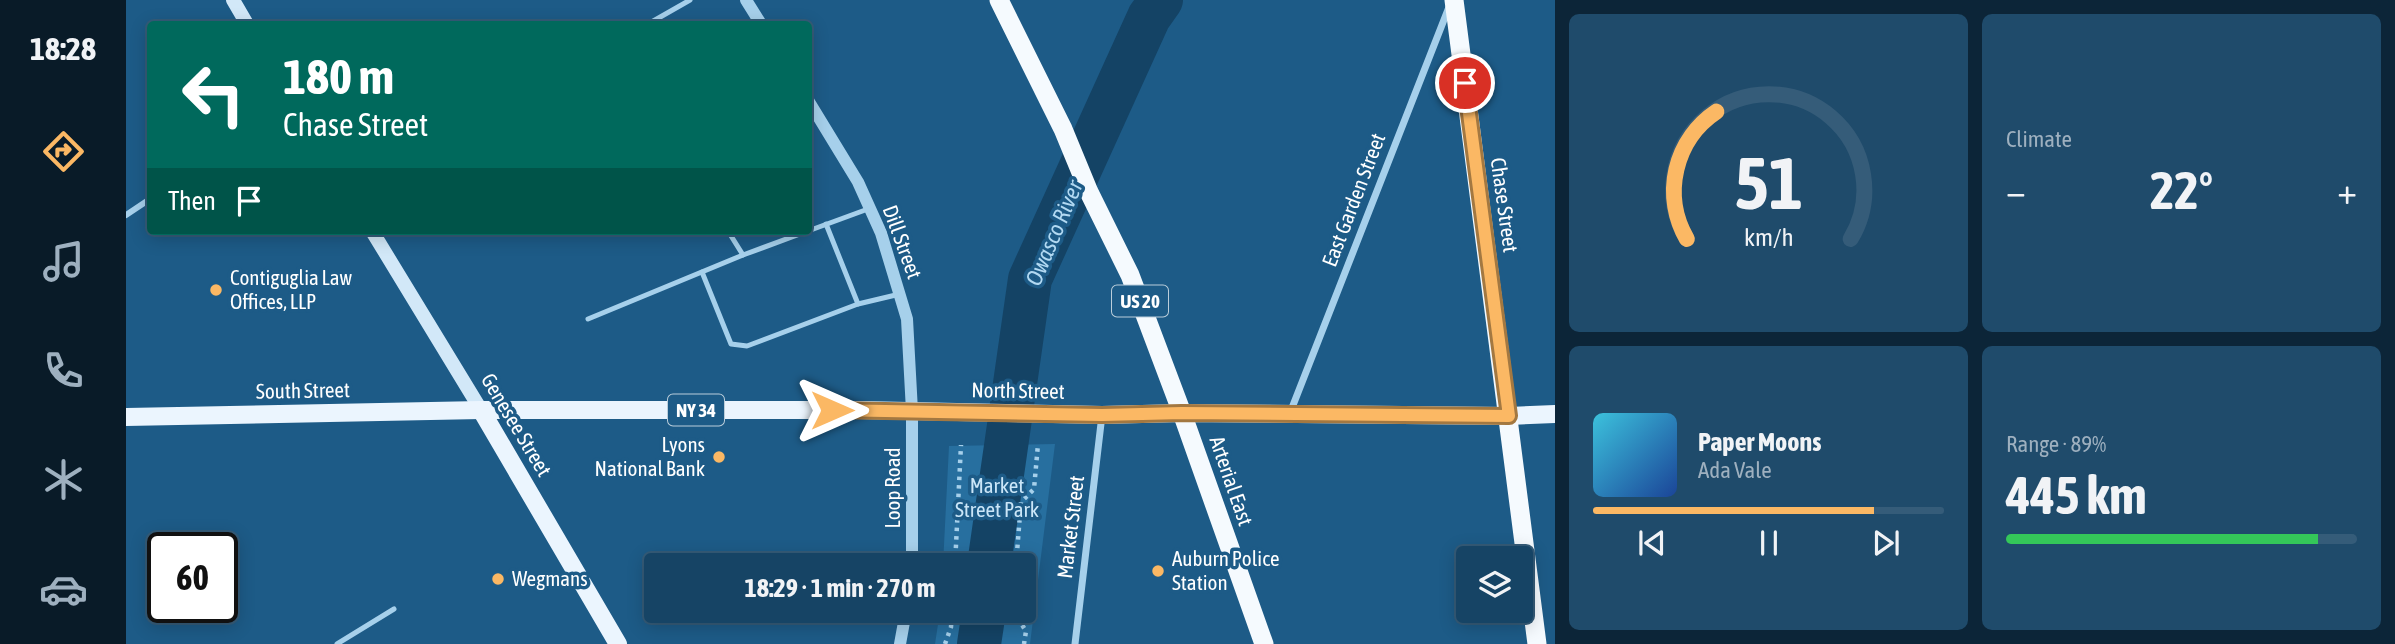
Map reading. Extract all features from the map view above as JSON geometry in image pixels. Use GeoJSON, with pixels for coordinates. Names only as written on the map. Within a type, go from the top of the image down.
{"type":"FeatureCollection","features":[{"type":"Feature","properties":{"kind":"highway","name":"US 20"},"geometry":{"type":"LineString","coordinates":[[999,0],[1063,129],[1089,192],[1130,275],[1182,413]]}},
{"type":"Feature","properties":{"kind":"highway","name":"Chase Street"},"geometry":{"type":"LineString","coordinates":[[1453,0],[1537,644]]}},
{"type":"Feature","properties":{"kind":"highway","name":"Arterial East"},"geometry":{"type":"LineString","coordinates":[[1182,413],[1264,644]]}},
{"type":"Feature","properties":{"kind":"main road"},"geometry":{"type":"LineString","coordinates":[[233,0],[245,21]]}},
{"type":"Feature","properties":{"kind":"main road","name":"Genesee Street"},"geometry":{"type":"LineString","coordinates":[[374,235],[618,644]]}},
{"type":"Feature","properties":{"kind":"main road","name":"North Street"},"geometry":{"type":"LineString","coordinates":[[481,410],[912,411],[1102,415],[1555,414]]}},
{"type":"Feature","properties":{"kind":"main road","name":"South Street"},"geometry":{"type":"LineString","coordinates":[[126,416],[481,410]]}},
{"type":"Feature","properties":{"kind":"street"},"geometry":{"type":"LineString","coordinates":[[746,0],[759,21]]}},
{"type":"Feature","properties":{"kind":"street","name":"East Garden Street"},"geometry":{"type":"LineString","coordinates":[[1290,414],[1453,0]]}},
{"type":"Feature","properties":{"kind":"street","name":"Dill Street"},"geometry":{"type":"LineString","coordinates":[[812,107],[858,182],[881,233],[907,319],[912,411]]}},
{"type":"Feature","properties":{"kind":"street"},"geometry":{"type":"LineString","coordinates":[[126,215],[147,201]]}},
{"type":"Feature","properties":{"kind":"street","name":"Loop Road"},"geometry":{"type":"LineString","coordinates":[[912,411],[912,553]]}},
{"type":"Feature","properties":{"kind":"street","name":"Market Street"},"geometry":{"type":"LineString","coordinates":[[1074,644],[1102,415]]}},
{"type":"Feature","properties":{"kind":"street"},"geometry":{"type":"LineString","coordinates":[[900,644],[904,623]]}},
{"type":"Feature","properties":{"kind":"lane"},"geometry":{"type":"LineString","coordinates":[[653,21],[690,0]]}},
{"type":"Feature","properties":{"kind":"lane"},"geometry":{"type":"LineString","coordinates":[[812,229],[870,208]]}},
{"type":"Feature","properties":{"kind":"lane"},"geometry":{"type":"LineString","coordinates":[[826,224],[858,304]]}},
{"type":"Feature","properties":{"kind":"lane"},"geometry":{"type":"LineString","coordinates":[[731,235],[743,255]]}},
{"type":"Feature","properties":{"kind":"lane"},"geometry":{"type":"LineString","coordinates":[[588,319],[797,235]]}},
{"type":"Feature","properties":{"kind":"lane"},"geometry":{"type":"LineString","coordinates":[[702,272],[731,344],[747,345],[858,304],[900,294]]}},
{"type":"Feature","properties":{"kind":"lane"},"geometry":{"type":"LineString","coordinates":[[337,644],[394,610]]}},
{"type":"Feature","properties":{"kind":"path"},"geometry":{"type":"LineString","coordinates":[[1017,553],[1021,502],[1034,489],[1038,444]]}},
{"type":"Feature","properties":{"kind":"path"},"geometry":{"type":"LineString","coordinates":[[956,553],[961,445]]}},
{"type":"Feature","properties":{"kind":"path"},"geometry":{"type":"LineString","coordinates":[[945,644],[951,623]]}},
{"type":"Feature","properties":{"kind":"path"},"geometry":{"type":"LineString","coordinates":[[1021,623],[1026,631],[1024,644]]}},
{"type":"Feature","properties":{"kind":"green space","name":"Market Street Park"},"geometry":{"type":"Polygon","coordinates":[[[1055,444],[1036,596],[1036,553],[944,553],[949,446],[1055,444]]]}},
{"type":"Feature","properties":{"kind":"green space","name":"Market Street Park"},"geometry":{"type":"Polygon","coordinates":[[[938,623],[1033,623],[1030,644],[935,644],[938,623]]]}},
{"type":"Feature","properties":{"kind":"waterway","name":"Owasco River"},"geometry":{"type":"LineString","coordinates":[[991,553],[1030,279],[1149,17],[1161,0]]}},
{"type":"Feature","properties":{"kind":"waterway","name":"Owasco River"},"geometry":{"type":"LineString","coordinates":[[979,644],[982,623]]}},
{"type":"Feature","properties":{"kind":"place","name":"Contiguglia Law Offices, LLP"},"geometry":{"type":"Point","coordinates":[216,290]}},
{"type":"Feature","properties":{"kind":"place","name":"Lyons National Bank"},"geometry":{"type":"Point","coordinates":[719,457]}},
{"type":"Feature","properties":{"kind":"place","name":"Auburn Police Station"},"geometry":{"type":"Point","coordinates":[1158,571]}},
{"type":"Feature","properties":{"kind":"place","name":"Wegmans"},"geometry":{"type":"Point","coordinates":[498,579]}},
{"type":"Feature","properties":{"kind":"route"},"geometry":{"type":"LineString","coordinates":[[832,410],[1102,415],[1182,413],[1509,416],[1465,83]]}}]}
